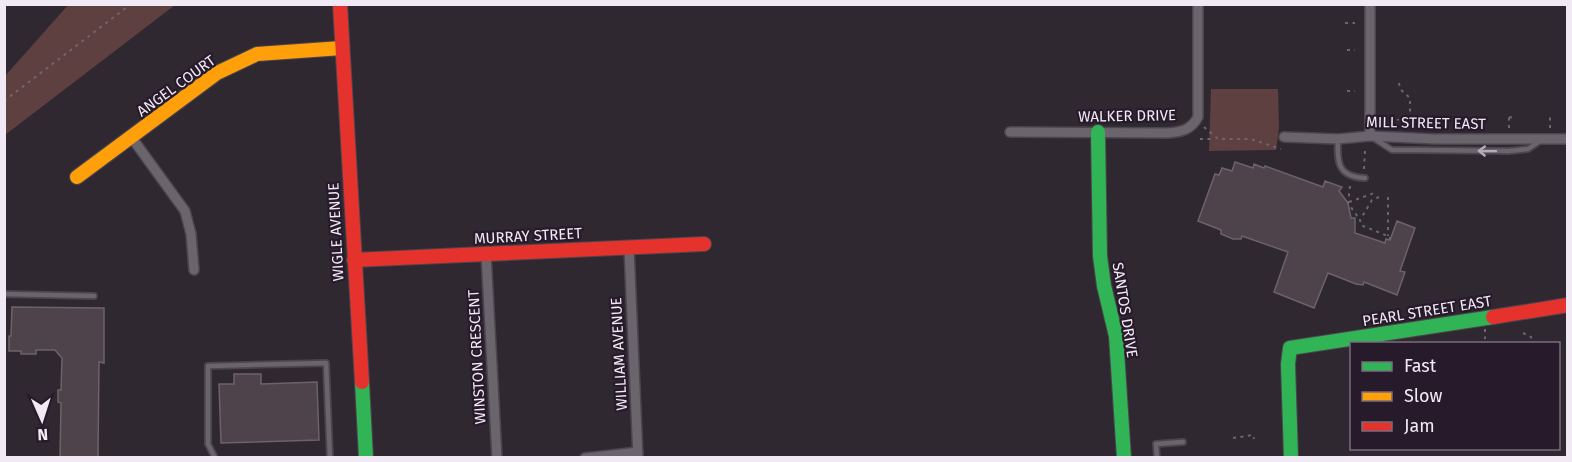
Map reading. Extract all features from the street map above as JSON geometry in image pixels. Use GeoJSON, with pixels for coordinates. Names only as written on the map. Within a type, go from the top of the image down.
{"type":"FeatureCollection","features":[{"type":"Feature","properties":{"kind":"street","name":"WIGLE AVENUE"},"geometry":{"type":"LineString","coordinates":[[340,4],[366,458]]}},
{"type":"Feature","properties":{"kind":"street","name":"WALKER DRIVE"},"geometry":{"type":"LineString","coordinates":[[1010,132],[1168,133],[1180,132],[1194,124],[1198,117],[1198,4]]}},
{"type":"Feature","properties":{"kind":"street"},"geometry":{"type":"LineString","coordinates":[[1370,4],[1371,137]]}},
{"type":"Feature","properties":{"kind":"street","name":"ANGEL COURT"},"geometry":{"type":"LineString","coordinates":[[77,177],[217,73],[257,54],[342,48]]}},
{"type":"Feature","properties":{"kind":"street","name":"SANTOS DRIVE"},"geometry":{"type":"LineString","coordinates":[[1098,132],[1100,256],[1104,286],[1116,336],[1124,458]]}},
{"type":"Feature","properties":{"kind":"street","name":"MILL STREET EAST"},"geometry":{"type":"LineString","coordinates":[[1284,136],[1338,139],[1371,137],[1435,140],[1568,139]]}},
{"type":"Feature","properties":{"kind":"street"},"geometry":{"type":"LineString","coordinates":[[132,138],[185,211],[191,234],[194,270]]}},
{"type":"Feature","properties":{"kind":"street","name":"MURRAY STREET"},"geometry":{"type":"LineString","coordinates":[[354,260],[704,244]]}},
{"type":"Feature","properties":{"kind":"street","name":"WILLIAM AVENUE"},"geometry":{"type":"LineString","coordinates":[[628,248],[638,455]]}},
{"type":"Feature","properties":{"kind":"street","name":"WINSTON CRESCENT"},"geometry":{"type":"LineString","coordinates":[[486,254],[497,458]]}},
{"type":"Feature","properties":{"kind":"street","name":"PEARL STREET EAST"},"geometry":{"type":"LineString","coordinates":[[1291,458],[1288,364],[1290,348],[1568,305]]}},
{"type":"Feature","properties":{"kind":"street"},"geometry":{"type":"LineString","coordinates":[[585,458],[638,455]]}},
{"type":"Feature","properties":{"kind":"lane"},"geometry":{"type":"LineString","coordinates":[[1338,139],[1340,167],[1351,177],[1364,175]]}},
{"type":"Feature","properties":{"kind":"lane"},"geometry":{"type":"LineString","coordinates":[[4,294],[94,296]]}},
{"type":"Feature","properties":{"kind":"lane"},"geometry":{"type":"LineString","coordinates":[[215,458],[208,444],[208,366],[326,363],[330,458]]}},
{"type":"Feature","properties":{"kind":"lane"},"geometry":{"type":"LineString","coordinates":[[1157,458],[1156,444],[1183,442]]}},
{"type":"Feature","properties":{"kind":"path"},"geometry":{"type":"LineString","coordinates":[[4,101],[130,4]]}},
{"type":"Feature","properties":{"kind":"path"},"geometry":{"type":"LineString","coordinates":[[1345,23],[1355,23]]}},
{"type":"Feature","properties":{"kind":"path"},"geometry":{"type":"LineString","coordinates":[[1347,50],[1355,50]]}},
{"type":"Feature","properties":{"kind":"path"},"geometry":{"type":"LineString","coordinates":[[1400,82],[1400,88],[1410,98],[1410,128]]}},
{"type":"Feature","properties":{"kind":"path"},"geometry":{"type":"LineString","coordinates":[[1347,90],[1355,92]]}},
{"type":"Feature","properties":{"kind":"path"},"geometry":{"type":"LineString","coordinates":[[1509,128],[1509,116],[1516,118]]}},
{"type":"Feature","properties":{"kind":"path"},"geometry":{"type":"LineString","coordinates":[[1550,116],[1550,128]]}},
{"type":"Feature","properties":{"kind":"path"},"geometry":{"type":"LineString","coordinates":[[1480,128],[1481,117]]}},
{"type":"Feature","properties":{"kind":"path"},"geometry":{"type":"LineString","coordinates":[[1429,118],[1429,128]]}},
{"type":"Feature","properties":{"kind":"path"},"geometry":{"type":"LineString","coordinates":[[1454,118],[1455,128]]}},
{"type":"Feature","properties":{"kind":"path"},"geometry":{"type":"LineString","coordinates":[[1398,119],[1398,128]]}},
{"type":"Feature","properties":{"kind":"path"},"geometry":{"type":"LineString","coordinates":[[1204,127],[1218,139]]}},
{"type":"Feature","properties":{"kind":"path"},"geometry":{"type":"LineString","coordinates":[[1200,139],[1251,139],[1281,149]]}},
{"type":"Feature","properties":{"kind":"path"},"geometry":{"type":"LineString","coordinates":[[1364,175],[1365,151]]}},
{"type":"Feature","properties":{"kind":"path"},"geometry":{"type":"LineString","coordinates":[[1350,186],[1348,203],[1361,225],[1389,238],[1388,197]]}},
{"type":"Feature","properties":{"kind":"path"},"geometry":{"type":"LineString","coordinates":[[1348,203],[1377,192]]}},
{"type":"Feature","properties":{"kind":"path"},"geometry":{"type":"LineString","coordinates":[[1360,220],[1372,200],[1379,197]]}},
{"type":"Feature","properties":{"kind":"path"},"geometry":{"type":"LineString","coordinates":[[1485,329],[1485,339]]}},
{"type":"Feature","properties":{"kind":"path"},"geometry":{"type":"LineString","coordinates":[[1523,333],[1533,342]]}},
{"type":"Feature","properties":{"kind":"path"},"geometry":{"type":"LineString","coordinates":[[1233,438],[1253,435],[1254,439]]}},
{"type":"Feature","properties":{"kind":"shaded area"},"geometry":{"type":"Polygon","coordinates":[[[69,4],[175,5],[5,135],[5,76],[69,4]]]}},
{"type":"Feature","properties":{"kind":"shaded area"},"geometry":{"type":"Polygon","coordinates":[[[1211,89],[1278,89],[1279,128],[1276,150],[1209,151],[1211,89]]]}},
{"type":"Feature","properties":{"kind":"building"},"geometry":{"type":"Polygon","coordinates":[[[1235,162],[1253,168],[1254,164],[1264,168],[1265,166],[1323,187],[1325,181],[1342,187],[1339,191],[1348,203],[1351,218],[1355,218],[1355,233],[1385,243],[1386,239],[1390,240],[1397,221],[1415,228],[1400,271],[1405,272],[1397,295],[1364,282],[1363,285],[1356,284],[1328,273],[1314,308],[1274,292],[1288,252],[1242,236],[1241,239],[1233,239],[1221,234],[1221,230],[1198,221],[1215,174],[1219,175],[1222,168],[1232,171],[1235,162]]]}},
{"type":"Feature","properties":{"kind":"building"},"geometry":{"type":"Polygon","coordinates":[[[12,307],[104,308],[104,363],[99,362],[98,458],[60,458],[61,403],[58,402],[58,390],[61,390],[62,358],[55,350],[36,350],[36,354],[9,351],[12,307]]]}},
{"type":"Feature","properties":{"kind":"building"},"geometry":{"type":"Polygon","coordinates":[[[234,374],[261,374],[261,384],[317,382],[319,440],[221,443],[219,384],[234,384],[234,374]]]}},
{"type":"Feature","properties":{"kind":"traffic: fast"},"geometry":{"type":"LineString","coordinates":[[1098,132],[1100,256],[1104,286],[1116,336],[1124,458]]}},
{"type":"Feature","properties":{"kind":"traffic: fast"},"geometry":{"type":"LineString","coordinates":[[1291,458],[1288,364],[1290,348],[1493,317]]}},
{"type":"Feature","properties":{"kind":"traffic: fast"},"geometry":{"type":"LineString","coordinates":[[362,382],[366,458]]}},
{"type":"Feature","properties":{"kind":"traffic: slow"},"geometry":{"type":"LineString","coordinates":[[77,177],[217,73],[257,54],[342,48]]}},
{"type":"Feature","properties":{"kind":"traffic: jam"},"geometry":{"type":"LineString","coordinates":[[340,4],[362,382]]}},
{"type":"Feature","properties":{"kind":"traffic: jam"},"geometry":{"type":"LineString","coordinates":[[354,260],[704,244]]}},
{"type":"Feature","properties":{"kind":"traffic: jam"},"geometry":{"type":"LineString","coordinates":[[1493,317],[1568,305]]}}]}
